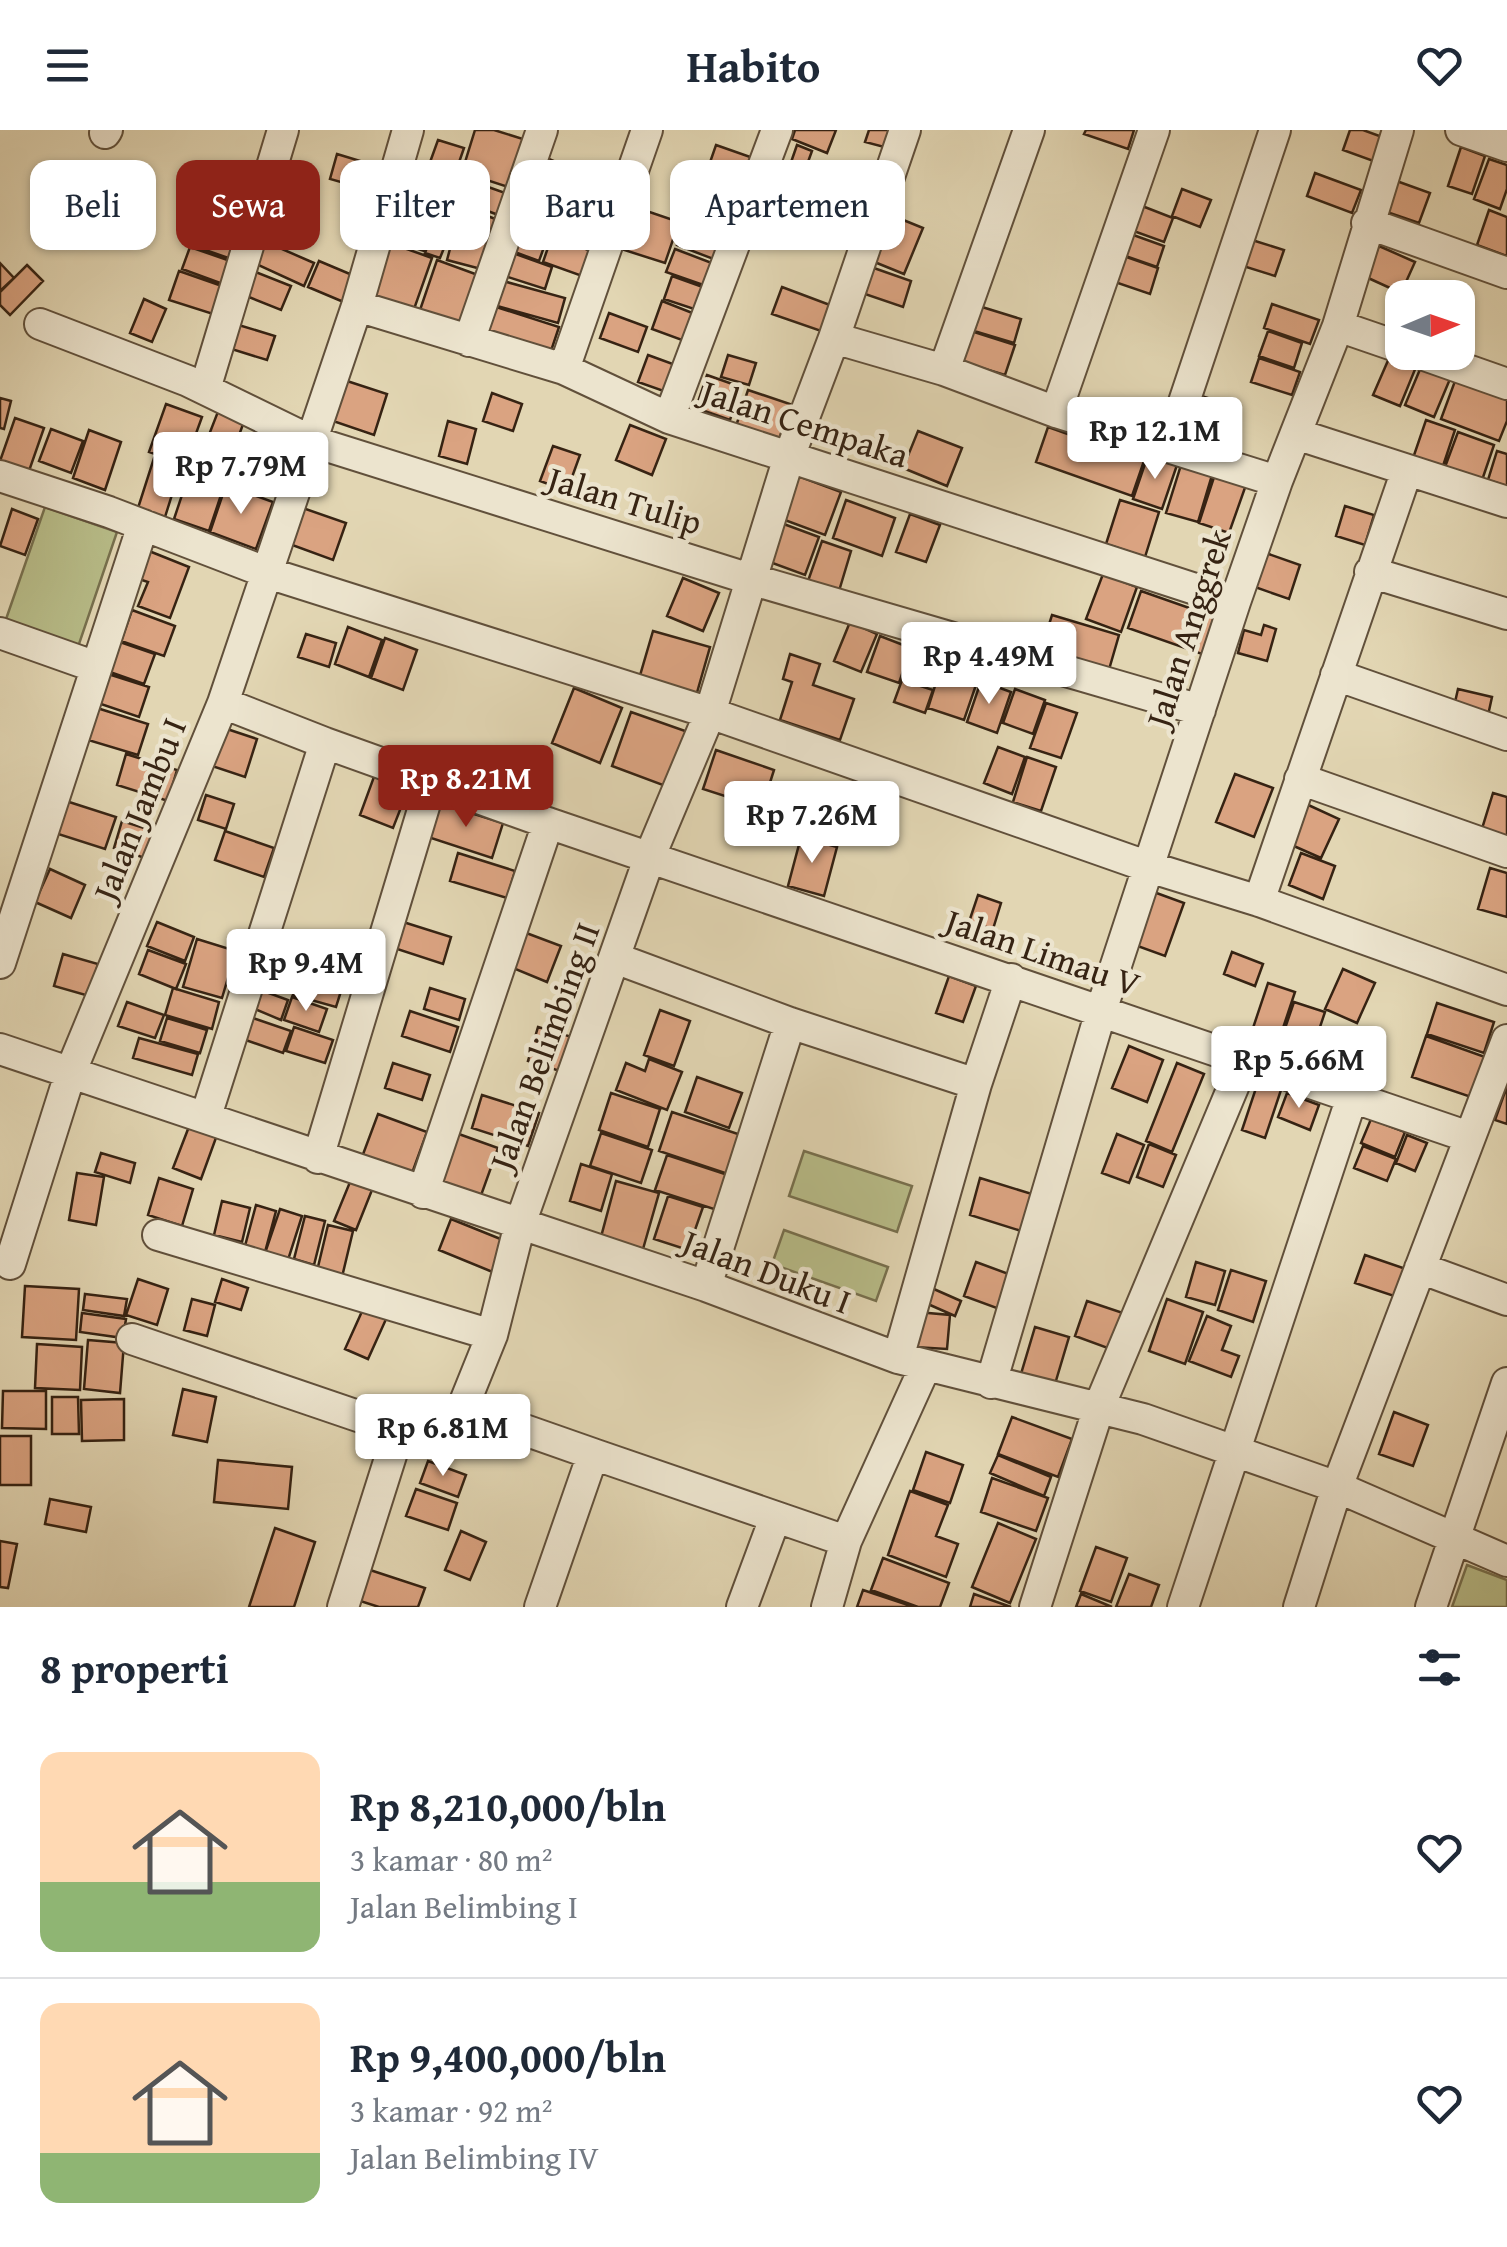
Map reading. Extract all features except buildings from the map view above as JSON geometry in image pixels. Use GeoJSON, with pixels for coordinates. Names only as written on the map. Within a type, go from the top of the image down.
{"type":"FeatureCollection","features":[{"type":"Feature","properties":{"kind":"street"},"geometry":{"type":"LineString","coordinates":[[205,388],[284,130]]}},
{"type":"Feature","properties":{"kind":"street","name":"Jalan Jambu I"},"geometry":{"type":"LineString","coordinates":[[10,1264],[72,1071],[223,703],[357,306],[408,130]]}},
{"type":"Feature","properties":{"kind":"street"},"geometry":{"type":"LineString","coordinates":[[469,341],[542,130]]}},
{"type":"Feature","properties":{"kind":"street"},"geometry":{"type":"LineString","coordinates":[[564,369],[647,130]]}},
{"type":"Feature","properties":{"kind":"street"},"geometry":{"type":"LineString","coordinates":[[669,418],[777,130]]}},
{"type":"Feature","properties":{"kind":"street","name":"Jalan Belimbing II"},"geometry":{"type":"LineString","coordinates":[[462,1408],[492,1335],[520,1224],[650,856],[710,713],[789,458],[905,130]]}},
{"type":"Feature","properties":{"kind":"street"},"geometry":{"type":"LineString","coordinates":[[944,370],[1029,130]]}},
{"type":"Feature","properties":{"kind":"street"},"geometry":{"type":"LineString","coordinates":[[1056,412],[1154,130]]}},
{"type":"Feature","properties":{"kind":"street"},"geometry":{"type":"LineString","coordinates":[[1169,447],[1275,130]]}},
{"type":"Feature","properties":{"kind":"street","name":"Jalan Anggrek"},"geometry":{"type":"LineString","coordinates":[[991,1383],[1101,1011],[1235,602],[1338,326],[1398,130]]}},
{"type":"Feature","properties":{"kind":"street"},"geometry":{"type":"LineString","coordinates":[[1461,130],[1507,146]]}},
{"type":"Feature","properties":{"kind":"street"},"geometry":{"type":"LineString","coordinates":[[1368,223],[1507,273]]}},
{"type":"Feature","properties":{"kind":"street","name":"Jalan Cempaka"},"geometry":{"type":"LineString","coordinates":[[357,306],[564,369],[669,418],[1235,602]]}},
{"type":"Feature","properties":{"kind":"street","name":"Jalan Tulip"},"geometry":{"type":"LineString","coordinates":[[40,324],[205,388],[311,440],[750,579],[1200,710]]}},
{"type":"Feature","properties":{"kind":"street"},"geometry":{"type":"LineString","coordinates":[[1338,326],[1385,342]]}},
{"type":"Feature","properties":{"kind":"street"},"geometry":{"type":"LineString","coordinates":[[834,338],[944,370],[1056,412],[1277,481]]}},
{"type":"Feature","properties":{"kind":"street"},"geometry":{"type":"LineString","coordinates":[[1467,370],[1507,384]]}},
{"type":"Feature","properties":{"kind":"street"},"geometry":{"type":"LineString","coordinates":[[1296,434],[1507,502]]}},
{"type":"Feature","properties":{"kind":"street"},"geometry":{"type":"LineString","coordinates":[[1259,901],[1407,470]]}},
{"type":"Feature","properties":{"kind":"street"},"geometry":{"type":"LineString","coordinates":[[0,476],[268,573],[710,713],[1507,990]]}},
{"type":"Feature","properties":{"kind":"street"},"geometry":{"type":"LineString","coordinates":[[0,963],[143,525]]}},
{"type":"Feature","properties":{"kind":"street"},"geometry":{"type":"LineString","coordinates":[[1370,572],[1507,614]]}},
{"type":"Feature","properties":{"kind":"street"},"geometry":{"type":"LineString","coordinates":[[0,633],[96,667]]}},
{"type":"Feature","properties":{"kind":"street"},"geometry":{"type":"LineString","coordinates":[[1336,674],[1507,735]]}},
{"type":"Feature","properties":{"kind":"street","name":"Jalan Limau V"},"geometry":{"type":"LineString","coordinates":[[223,703],[548,822],[1469,1137]]}},
{"type":"Feature","properties":{"kind":"street"},"geometry":{"type":"LineString","coordinates":[[206,1116],[325,743]]}},
{"type":"Feature","properties":{"kind":"street"},"geometry":{"type":"LineString","coordinates":[[1300,779],[1507,852]]}},
{"type":"Feature","properties":{"kind":"street"},"geometry":{"type":"LineString","coordinates":[[318,1158],[432,780]]}},
{"type":"Feature","properties":{"kind":"street"},"geometry":{"type":"LineString","coordinates":[[423,1193],[548,822]]}},
{"type":"Feature","properties":{"kind":"street"},"geometry":{"type":"LineString","coordinates":[[615,958],[790,1023],[976,1084]]}},
{"type":"Feature","properties":{"kind":"street"},"geometry":{"type":"LineString","coordinates":[[827,1607],[846,1541],[911,1362],[976,1084],[1011,979]]}},
{"type":"Feature","properties":{"kind":"street"},"geometry":{"type":"LineString","coordinates":[[706,1286],[790,1023]]}},
{"type":"Feature","properties":{"kind":"street"},"geometry":{"type":"LineString","coordinates":[[1299,1607],[1336,1487],[1507,1040]]}},
{"type":"Feature","properties":{"kind":"street","name":"Jalan Duku I"},"geometry":{"type":"LineString","coordinates":[[0,1049],[706,1286],[911,1362],[1099,1408],[1233,1450],[1336,1487],[1507,1560]]}},
{"type":"Feature","properties":{"kind":"street"},"geometry":{"type":"LineString","coordinates":[[1035,1607],[1099,1408],[1244,1061]]}},
{"type":"Feature","properties":{"kind":"street"},"geometry":{"type":"LineString","coordinates":[[1183,1607],[1352,1097]]}},
{"type":"Feature","properties":{"kind":"street"},"geometry":{"type":"LineString","coordinates":[[158,1235],[492,1335]]}},
{"type":"Feature","properties":{"kind":"street"},"geometry":{"type":"LineString","coordinates":[[1420,1268],[1507,1300]]}},
{"type":"Feature","properties":{"kind":"street"},"geometry":{"type":"LineString","coordinates":[[132,1338],[399,1430],[439,1438],[452,1434],[462,1408],[846,1541]]}},
{"type":"Feature","properties":{"kind":"street"},"geometry":{"type":"LineString","coordinates":[[1431,1607],[1507,1383]]}},
{"type":"Feature","properties":{"kind":"street"},"geometry":{"type":"LineString","coordinates":[[343,1607],[399,1430]]}},
{"type":"Feature","properties":{"kind":"street"},"geometry":{"type":"LineString","coordinates":[[540,1607],[593,1454]]}},
{"type":"Feature","properties":{"kind":"street"},"geometry":{"type":"LineString","coordinates":[[742,1607],[774,1518]]}},
{"type":"Feature","properties":{"kind":"green space"},"geometry":{"type":"Polygon","coordinates":[[[45,507],[117,532],[78,647],[5,622],[45,507]]]}},
{"type":"Feature","properties":{"kind":"green space"},"geometry":{"type":"Polygon","coordinates":[[[804,1151],[912,1186],[897,1232],[789,1196],[804,1151]]]}},
{"type":"Feature","properties":{"kind":"green space"},"geometry":{"type":"Polygon","coordinates":[[[784,1230],[888,1267],[876,1301],[772,1264],[784,1230]]]}},
{"type":"Feature","properties":{"kind":"green space"},"geometry":{"type":"Polygon","coordinates":[[[1467,1565],[1507,1580],[1507,1607],[1452,1607],[1467,1565]]]}}]}
